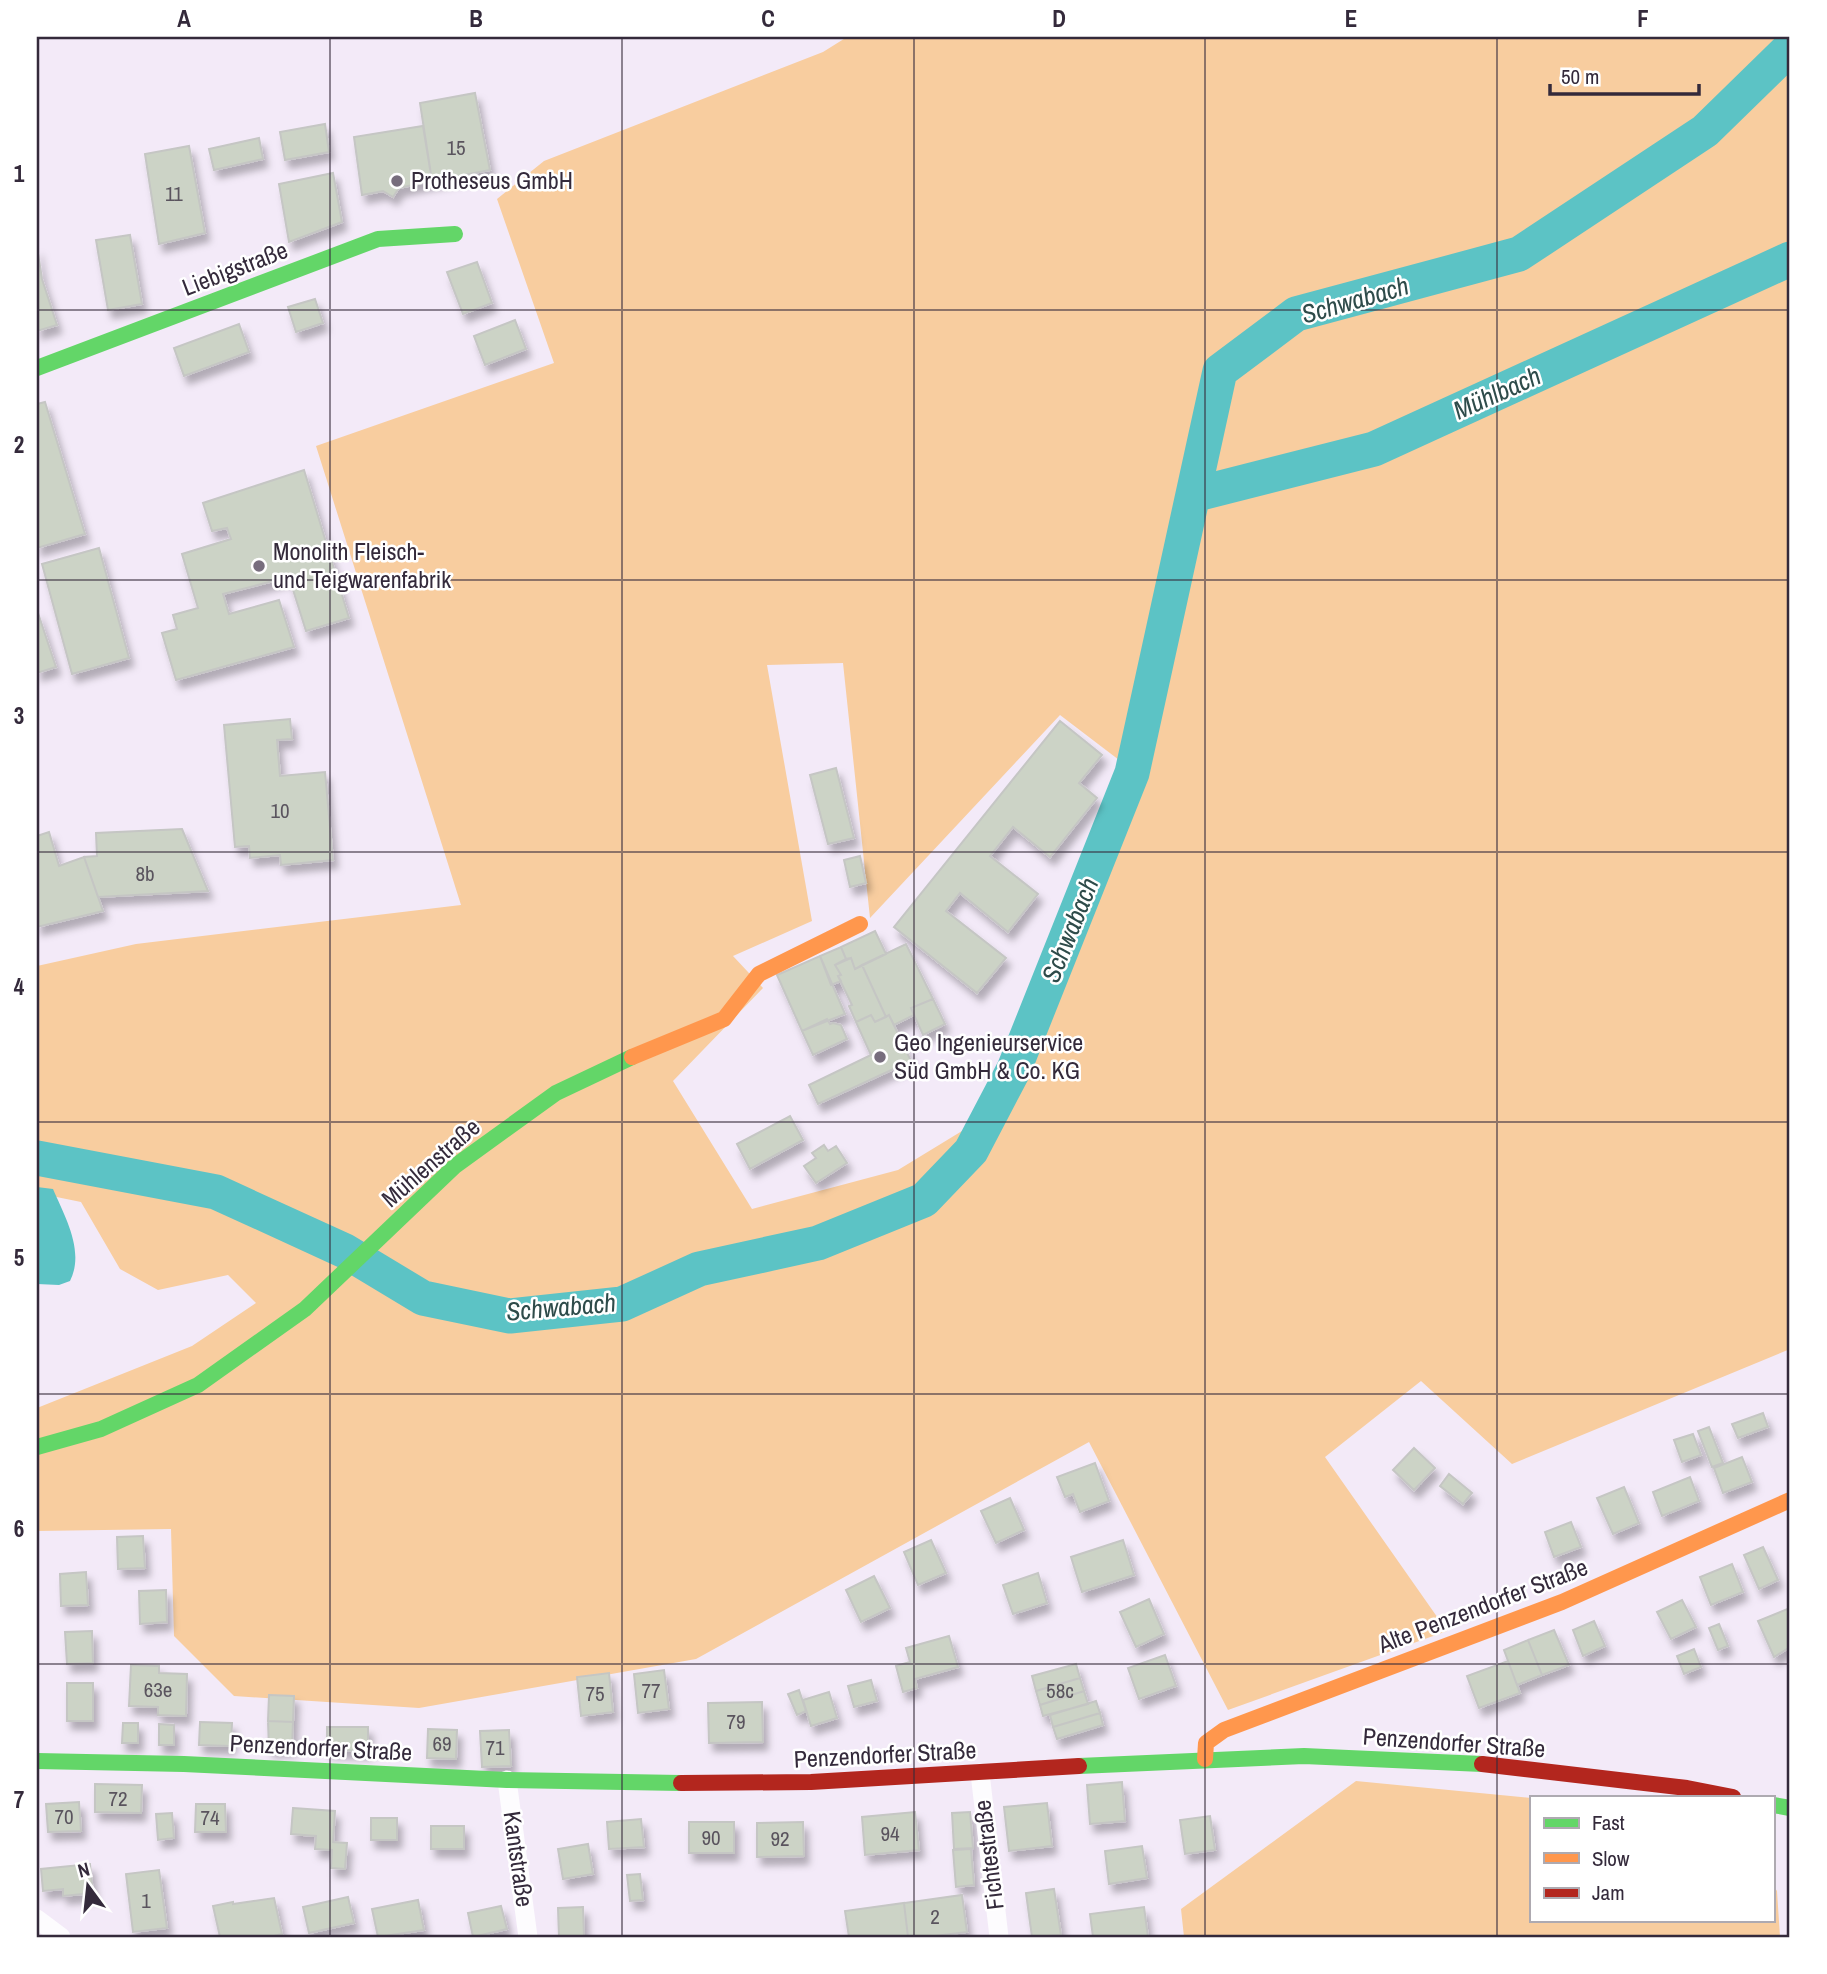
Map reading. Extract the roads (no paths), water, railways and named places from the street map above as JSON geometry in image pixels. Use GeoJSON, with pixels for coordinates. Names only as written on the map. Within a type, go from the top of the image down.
{"type":"FeatureCollection","features":[{"type":"Feature","properties":{"kind":"street","name":"Liebigstraße"},"geometry":{"type":"LineString","coordinates":[[37,369],[378,239],[455,234]]}},
{"type":"Feature","properties":{"kind":"street","name":"Mühlenstraße"},"geometry":{"type":"LineString","coordinates":[[37,1447],[100,1429],[198,1385],[305,1309],[456,1166],[556,1093],[638,1054],[724,1019],[759,974],[860,924]]}},
{"type":"Feature","properties":{"kind":"street","name":"Alte Penzendorfer Straße"},"geometry":{"type":"LineString","coordinates":[[1205,1759],[1206,1743],[1224,1730],[1562,1602],[1790,1500]]}},
{"type":"Feature","properties":{"kind":"street","name":"Penzendorfer Straße"},"geometry":{"type":"LineString","coordinates":[[37,1761],[184,1764],[507,1780],[676,1783],[771,1782],[1304,1756],[1499,1765],[1687,1788],[1728,1796]]}},
{"type":"Feature","properties":{"kind":"street","name":"Fichtestraße"},"geometry":{"type":"LineString","coordinates":[[979,1773],[999,1937]]}},
{"type":"Feature","properties":{"kind":"street","name":"Kantstraße"},"geometry":{"type":"LineString","coordinates":[[507,1780],[528,1937]]}},
{"type":"Feature","properties":{"kind":"street"},"geometry":{"type":"LineString","coordinates":[[37,1919],[61,1937]]}},
{"type":"Feature","properties":{"kind":"water"},"geometry":{"type":"Polygon","coordinates":[[[37,1187],[53,1189],[72,1234],[74,1270],[70,1281],[59,1285],[37,1284],[37,1187]]]}},
{"type":"Feature","properties":{"kind":"waterway","name":"Schwabach"},"geometry":{"type":"LineString","coordinates":[[37,1158],[216,1192],[345,1251],[423,1298],[510,1316],[622,1304],[699,1269],[818,1243],[924,1200],[971,1151],[1014,1069],[1132,773],[1220,371],[1296,314],[1519,254],[1705,131],[1790,48]]}},
{"type":"Feature","properties":{"kind":"waterway","name":"Mühlbach"},"geometry":{"type":"LineString","coordinates":[[1193,495],[1374,449],[1790,259]]}},
{"type":"Feature","properties":{"kind":"place","name":"Protheseus GmbH"},"geometry":{"type":"Point","coordinates":[397,181]}},
{"type":"Feature","properties":{"kind":"place","name":"Monolith Fleisch- und Teigwarenfabrik"},"geometry":{"type":"Point","coordinates":[259,566]}},
{"type":"Feature","properties":{"kind":"place","name":"Geo Ingenieurservice Süd GmbH & Co. KG"},"geometry":{"type":"Point","coordinates":[880,1057]}}]}
